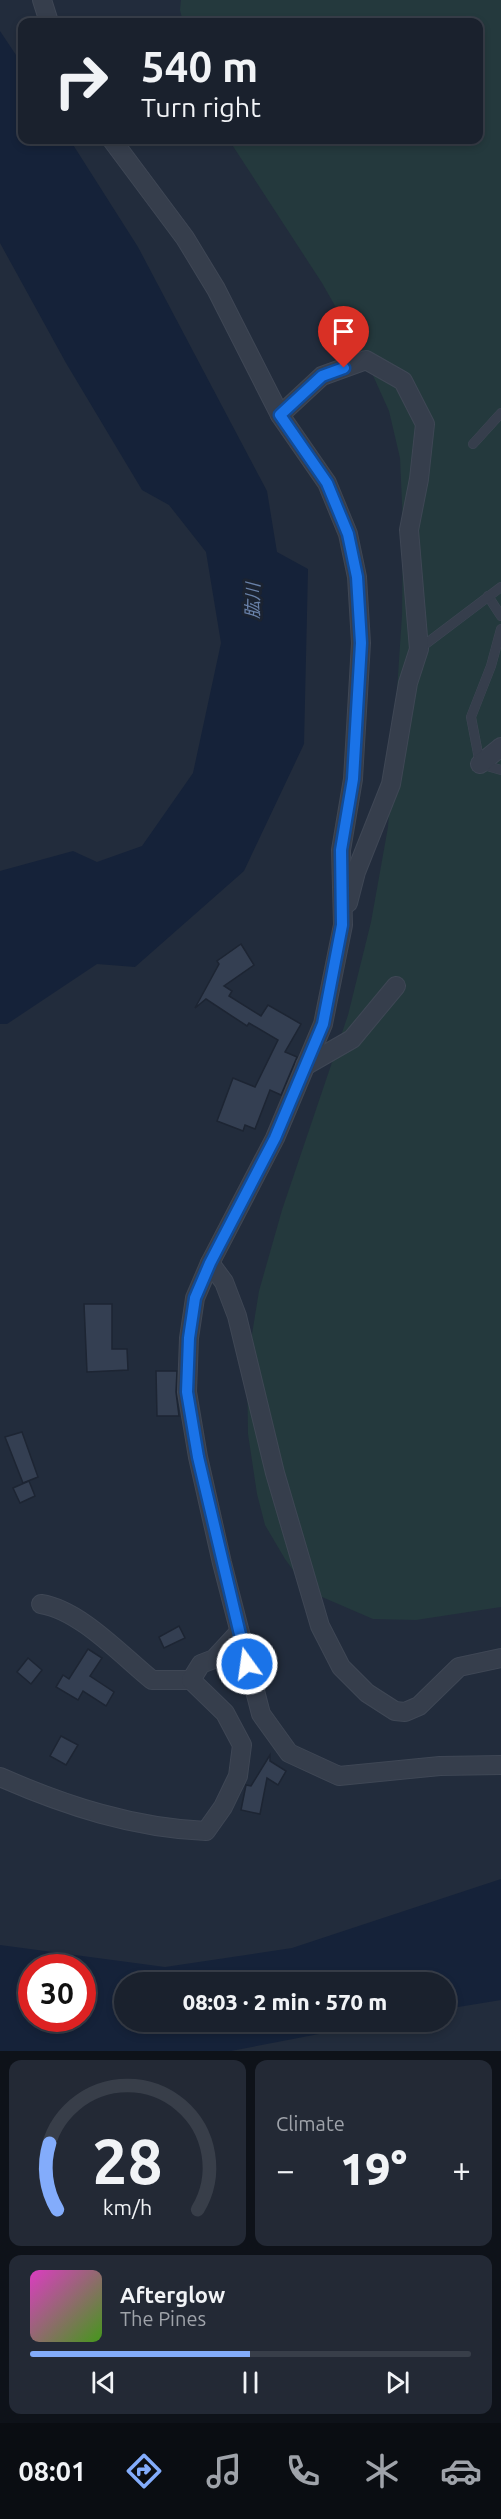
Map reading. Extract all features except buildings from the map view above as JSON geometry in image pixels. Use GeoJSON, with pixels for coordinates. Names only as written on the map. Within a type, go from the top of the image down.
{"type":"FeatureCollection","features":[{"type":"Feature","properties":{"kind":"street"},"geometry":{"type":"LineString","coordinates":[[42,0],[48,18]]}},
{"type":"Feature","properties":{"kind":"street"},"geometry":{"type":"LineString","coordinates":[[115,144],[185,238],[216,289],[280,415],[327,483],[348,534],[357,577],[361,643],[353,779],[341,850],[342,925]]}},
{"type":"Feature","properties":{"kind":"street"},"geometry":{"type":"LineString","coordinates":[[280,415],[322,376],[366,360],[403,381],[425,424],[419,479],[409,530],[418,649],[408,683],[391,784],[356,872],[342,925],[323,1024],[275,1138],[210,1263],[195,1298],[189,1338],[187,1392],[198,1457],[239,1632],[261,1714],[289,1753],[339,1776],[440,1766],[501,1765]]}},
{"type":"Feature","properties":{"kind":"street"},"geometry":{"type":"LineString","coordinates":[[480,764],[501,747]]}},
{"type":"Feature","properties":{"kind":"street"},"geometry":{"type":"LineString","coordinates":[[305,1066],[352,1039],[396,986]]}},
{"type":"Feature","properties":{"kind":"street"},"geometry":{"type":"LineString","coordinates":[[210,1263],[224,1282],[237,1316],[275,1473],[320,1626],[341,1667],[367,1694],[395,1712],[405,1712],[419,1706],[459,1667],[501,1658]]}},
{"type":"Feature","properties":{"kind":"street"},"geometry":{"type":"LineString","coordinates":[[0,1777],[90,1811],[166,1830],[206,1831],[223,1807],[238,1776],[242,1745],[225,1713],[191,1680],[152,1680],[85,1624],[56,1607],[41,1605]]}},
{"type":"Feature","properties":{"kind":"street"},"geometry":{"type":"LineString","coordinates":[[191,1680],[201,1664],[214,1659],[239,1632]]}},
{"type":"Feature","properties":{"kind":"lane"},"geometry":{"type":"LineString","coordinates":[[472,444],[501,413]]}},
{"type":"Feature","properties":{"kind":"lane"},"geometry":{"type":"LineString","coordinates":[[418,649],[501,587]]}},
{"type":"Feature","properties":{"kind":"lane"},"geometry":{"type":"LineString","coordinates":[[488,596],[501,616]]}},
{"type":"Feature","properties":{"kind":"lane"},"geometry":{"type":"LineString","coordinates":[[501,629],[471,717],[480,764],[501,770]]}},
{"type":"Feature","properties":{"kind":"green space"},"geometry":{"type":"Polygon","coordinates":[[[181,0],[501,0],[501,1607],[416,1620],[373,1619],[322,1597],[301,1581],[285,1559],[265,1525],[257,1494],[248,1434],[247,1365],[259,1291],[282,1210],[348,1015],[371,922],[388,827],[402,615],[403,526],[400,458],[389,411],[366,360],[322,283],[232,144],[483,144],[483,18],[182,18],[181,0]]]}},
{"type":"Feature","properties":{"kind":"water","name":"肱川"},"geometry":{"type":"Polygon","coordinates":[[[0,31],[18,58],[18,144],[73,144],[138,247],[267,491],[277,552],[308,569],[304,744],[244,871],[135,967],[97,964],[7,1024],[0,1024],[0,871],[73,851],[97,862],[142,846],[193,773],[221,643],[206,552],[169,505],[142,490],[66,363],[0,243],[0,31]]]}},
{"type":"Feature","properties":{"kind":"water"},"geometry":{"type":"Polygon","coordinates":[[[501,1879],[501,2000],[456,2007],[456,1972],[114,1972],[114,2032],[329,2032],[231,2051],[0,2051],[0,1945],[68,1954],[18,1954],[18,2032],[96,2032],[96,1958],[165,1967],[292,1948],[501,1879]]]}},
{"type":"Feature","properties":{"kind":"route"},"geometry":{"type":"LineString","coordinates":[[247,1664],[198,1457],[187,1392],[189,1338],[195,1298],[210,1263],[275,1138],[323,1024],[342,925],[341,850],[353,779],[361,643],[357,577],[348,534],[327,483],[280,415],[322,376],[344,368]]}}]}
